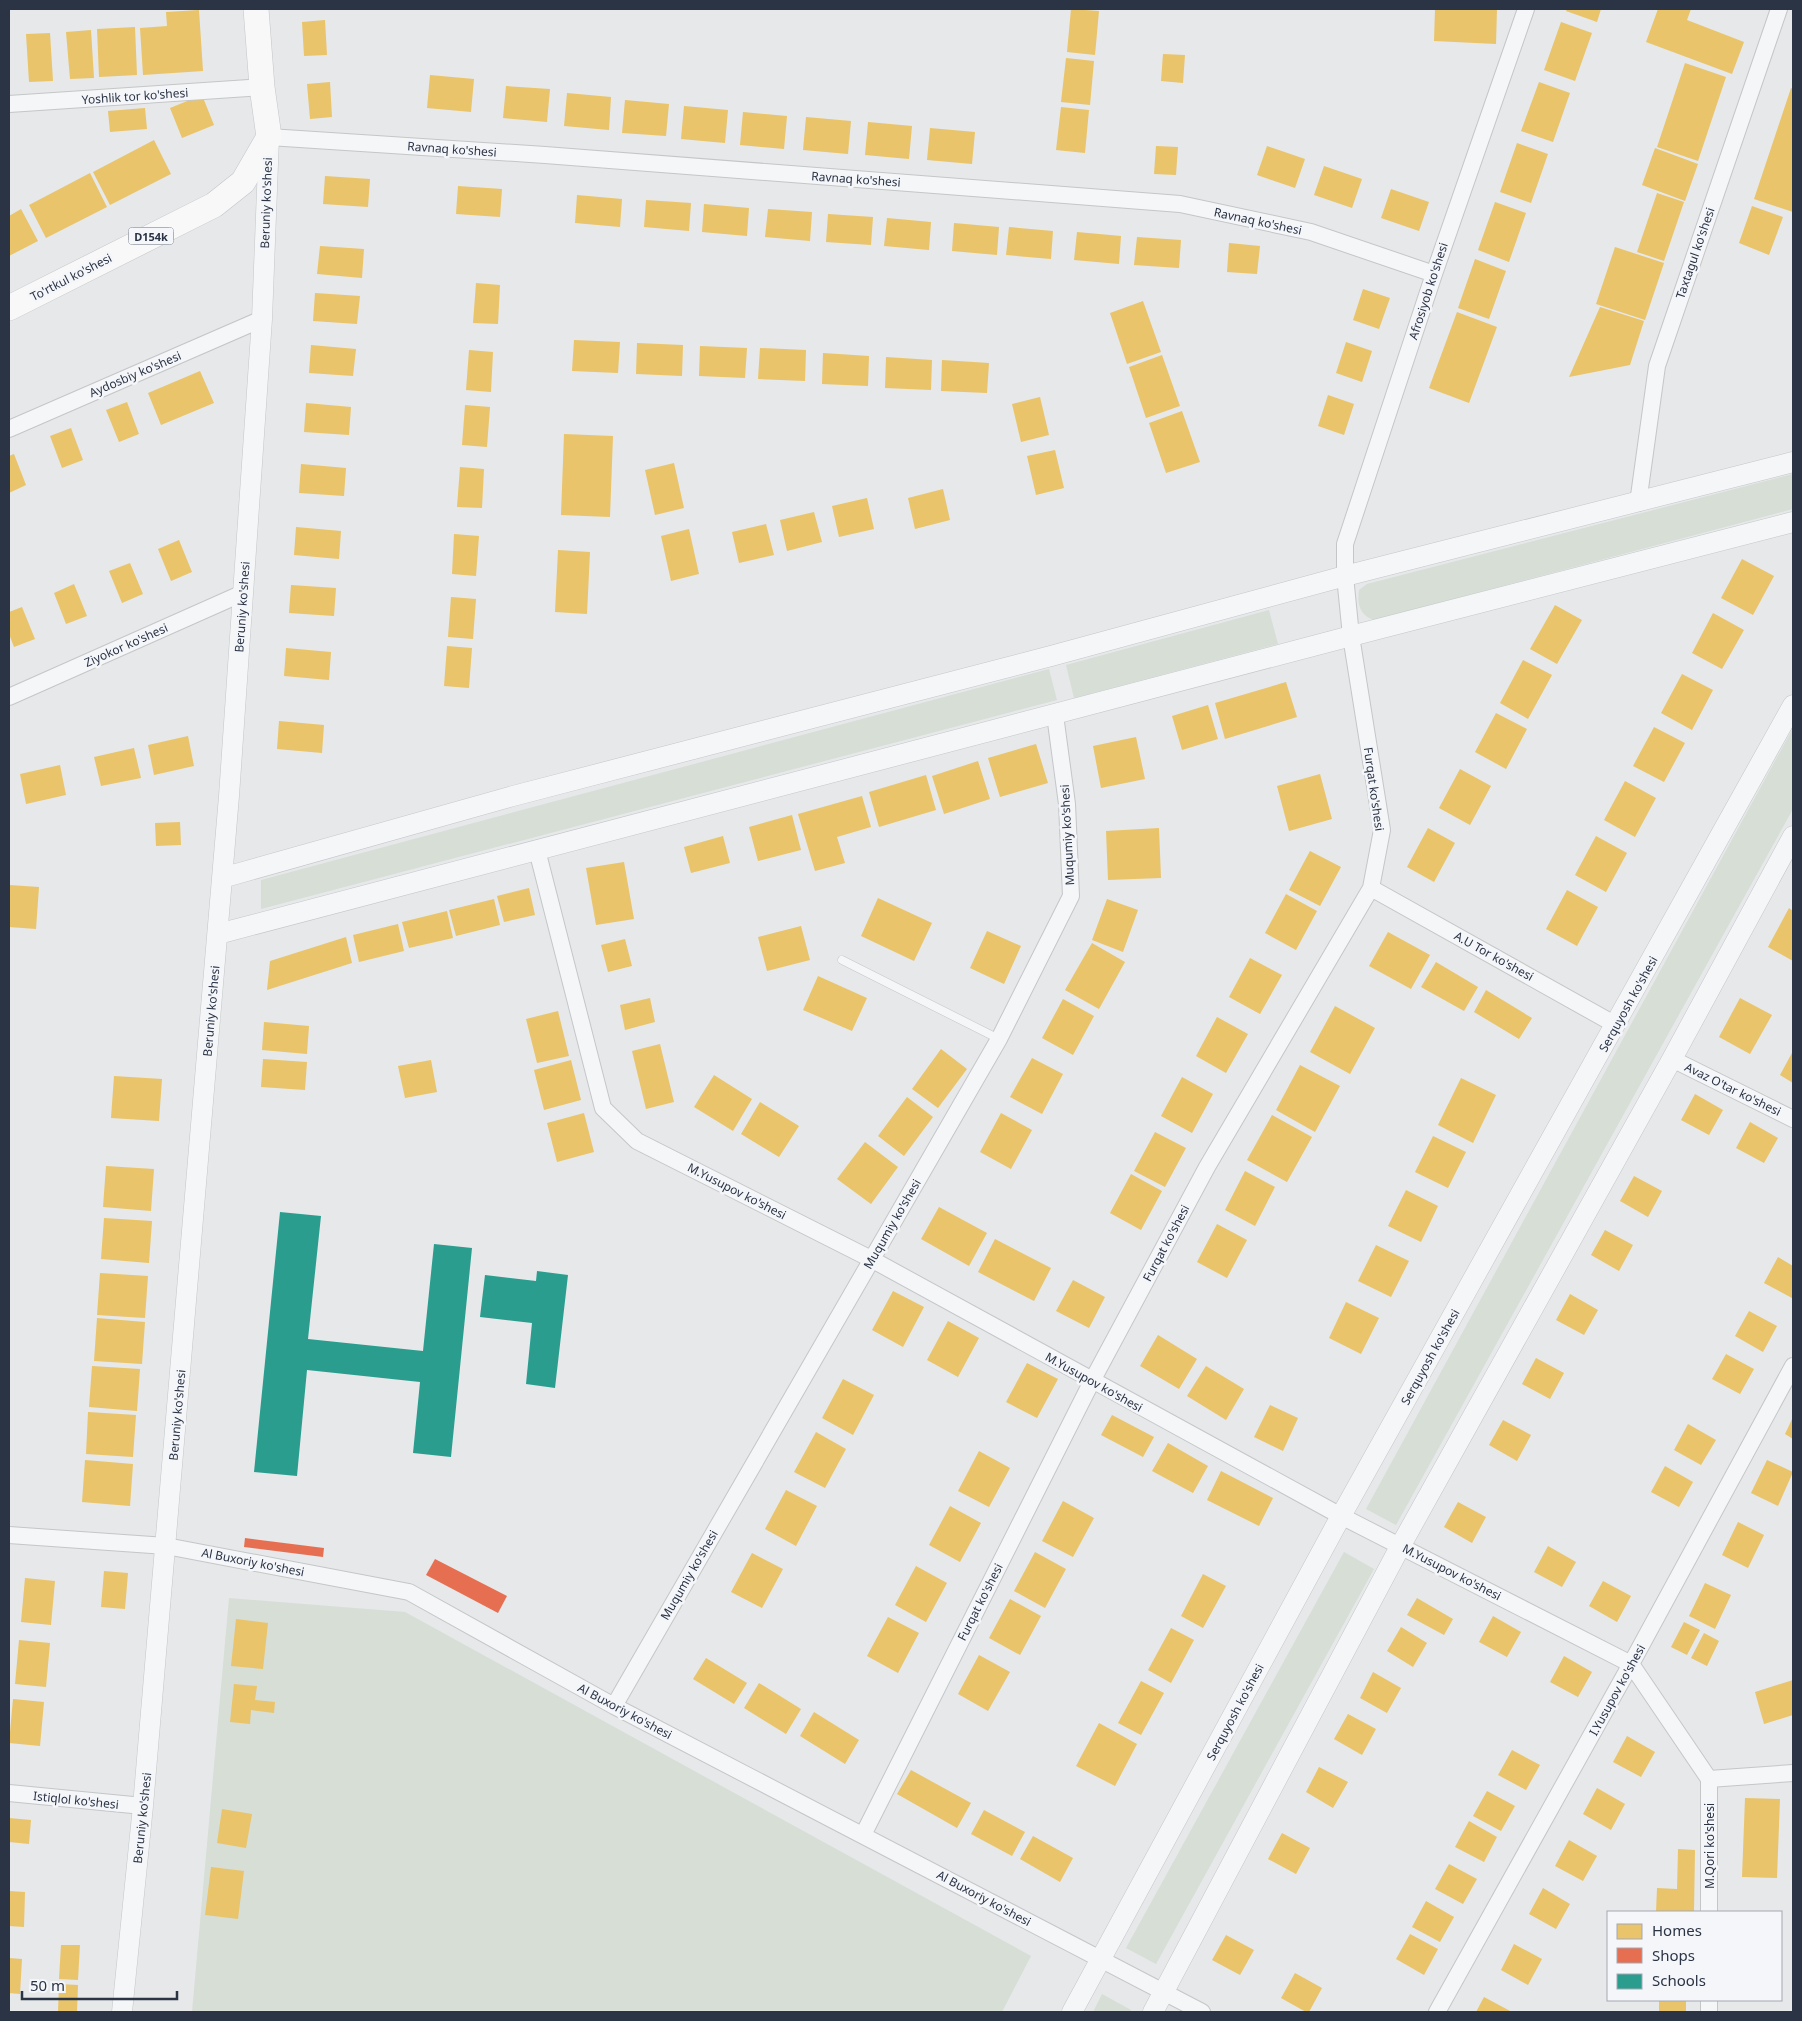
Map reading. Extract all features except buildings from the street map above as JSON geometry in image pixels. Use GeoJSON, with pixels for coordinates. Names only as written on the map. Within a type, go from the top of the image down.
{"type":"FeatureCollection","features":[{"type":"Feature","properties":{"kind":"main road","name":"Beruniy ko'shesi"},"geometry":{"type":"LineString","coordinates":[[256,9],[262,87],[269,137]]}},
{"type":"Feature","properties":{"kind":"main road","name":"To'rtkul ko'shesi"},"geometry":{"type":"LineString","coordinates":[[9,308],[214,205],[243,182],[269,137]]}},
{"type":"Feature","properties":{"kind":"street","name":"Afrosiyob ko'shesi"},"geometry":{"type":"LineString","coordinates":[[1351,636],[1345,576],[1345,544],[1434,274],[1526,9]]}},
{"type":"Feature","properties":{"kind":"street","name":"Taxtagul ko'shesi"},"geometry":{"type":"LineString","coordinates":[[1638,503],[1657,366],[1779,9]]}},
{"type":"Feature","properties":{"kind":"street","name":"Yoshlik tor ko'shesi"},"geometry":{"type":"LineString","coordinates":[[9,104],[262,87]]}},
{"type":"Feature","properties":{"kind":"street","name":"Ravnaq ko'shesi"},"geometry":{"type":"LineString","coordinates":[[269,137],[545,155],[1180,204],[1311,232],[1434,274]]}},
{"type":"Feature","properties":{"kind":"street","name":"Beruniy ko'shesi"},"geometry":{"type":"LineString","coordinates":[[122,2012],[143,1806],[218,934],[262,319],[269,137]]}},
{"type":"Feature","properties":{"kind":"street","name":"Aydosbiy ko'shesi"},"geometry":{"type":"LineString","coordinates":[[9,428],[262,319]]}},
{"type":"Feature","properties":{"kind":"street"},"geometry":{"type":"LineString","coordinates":[[222,878],[513,796],[1061,654],[1345,576],[1638,503],[1793,462]]}},
{"type":"Feature","properties":{"kind":"street"},"geometry":{"type":"LineString","coordinates":[[218,934],[1351,636],[1793,522]]}},
{"type":"Feature","properties":{"kind":"street","name":"Ziyokor ko'shesi"},"geometry":{"type":"LineString","coordinates":[[9,697],[243,593]]}},
{"type":"Feature","properties":{"kind":"street","name":"Furqat ko'shesi"},"geometry":{"type":"LineString","coordinates":[[863,1835],[1092,1381],[1207,1167],[1371,888],[1382,830],[1351,636]]}},
{"type":"Feature","properties":{"kind":"street","name":"Serquyosh ko'shesi"},"geometry":{"type":"LineString","coordinates":[[1072,2012],[1341,1516],[1793,705]]}},
{"type":"Feature","properties":{"kind":"street","name":"Muqumiy ko'shesi"},"geometry":{"type":"LineString","coordinates":[[614,1706],[999,1039],[1071,896],[1067,804],[1055,715]]}},
{"type":"Feature","properties":{"kind":"street"},"geometry":{"type":"LineString","coordinates":[[1153,2012],[1401,1545],[1672,1058],[1793,836]]}},
{"type":"Feature","properties":{"kind":"street","name":"M.Yusupov ko'shesi"},"geometry":{"type":"LineString","coordinates":[[537,850],[604,1108],[637,1141],[872,1259],[1341,1516],[1631,1664],[1709,1779]]}},
{"type":"Feature","properties":{"kind":"street","name":"A.U Tor ko'shesi"},"geometry":{"type":"LineString","coordinates":[[1371,888],[1616,1025]]}},
{"type":"Feature","properties":{"kind":"street","name":"Avaz O'tar ko'shesi"},"geometry":{"type":"LineString","coordinates":[[1672,1058],[1793,1119]]}},
{"type":"Feature","properties":{"kind":"street","name":"I.Yusupov ko'shesi"},"geometry":{"type":"LineString","coordinates":[[1437,2012],[1631,1664],[1793,1366]]}},
{"type":"Feature","properties":{"kind":"street","name":"Al Buxoriy ko'shesi"},"geometry":{"type":"LineString","coordinates":[[9,1535],[166,1546],[409,1592],[614,1706],[1202,2012]]}},
{"type":"Feature","properties":{"kind":"street"},"geometry":{"type":"LineString","coordinates":[[1709,1779],[1793,1773]]}},
{"type":"Feature","properties":{"kind":"street","name":"M.Qori ko'shesi"},"geometry":{"type":"LineString","coordinates":[[1709,1779],[1709,1911]]}},
{"type":"Feature","properties":{"kind":"street","name":"Istiqlol ko'shesi"},"geometry":{"type":"LineString","coordinates":[[9,1793],[143,1806]]}},
{"type":"Feature","properties":{"kind":"lane"},"geometry":{"type":"LineString","coordinates":[[842,960],[999,1039]]}},
{"type":"Feature","properties":{"kind":"shaded area"},"geometry":{"type":"Polygon","coordinates":[[[1793,474],[1793,509],[1374,620],[1365,615],[1360,609],[1359,590],[1367,584],[1793,474]]]}},
{"type":"Feature","properties":{"kind":"shaded area"},"geometry":{"type":"Polygon","coordinates":[[[1269,610],[1278,644],[1074,698],[1066,665],[1269,610]]]}},
{"type":"Feature","properties":{"kind":"shaded area"},"geometry":{"type":"Polygon","coordinates":[[[1049,669],[1057,700],[261,909],[261,880],[1049,669]]]}},
{"type":"Feature","properties":{"kind":"shaded area"},"geometry":{"type":"Polygon","coordinates":[[[1793,728],[1793,809],[1396,1525],[1366,1509],[1793,728]]]}},
{"type":"Feature","properties":{"kind":"shaded area"},"geometry":{"type":"Polygon","coordinates":[[[1344,1552],[1374,1569],[1156,1964],[1126,1948],[1344,1552]]]}},
{"type":"Feature","properties":{"kind":"shaded area"},"geometry":{"type":"Polygon","coordinates":[[[229,1598],[405,1612],[1031,1956],[1002,2012],[192,2012],[229,1598]]]}},
{"type":"Feature","properties":{"kind":"shaded area"},"geometry":{"type":"Polygon","coordinates":[[[1102,1994],[1131,2010],[1130,2012],[1093,2012],[1102,1994]]]}}]}
